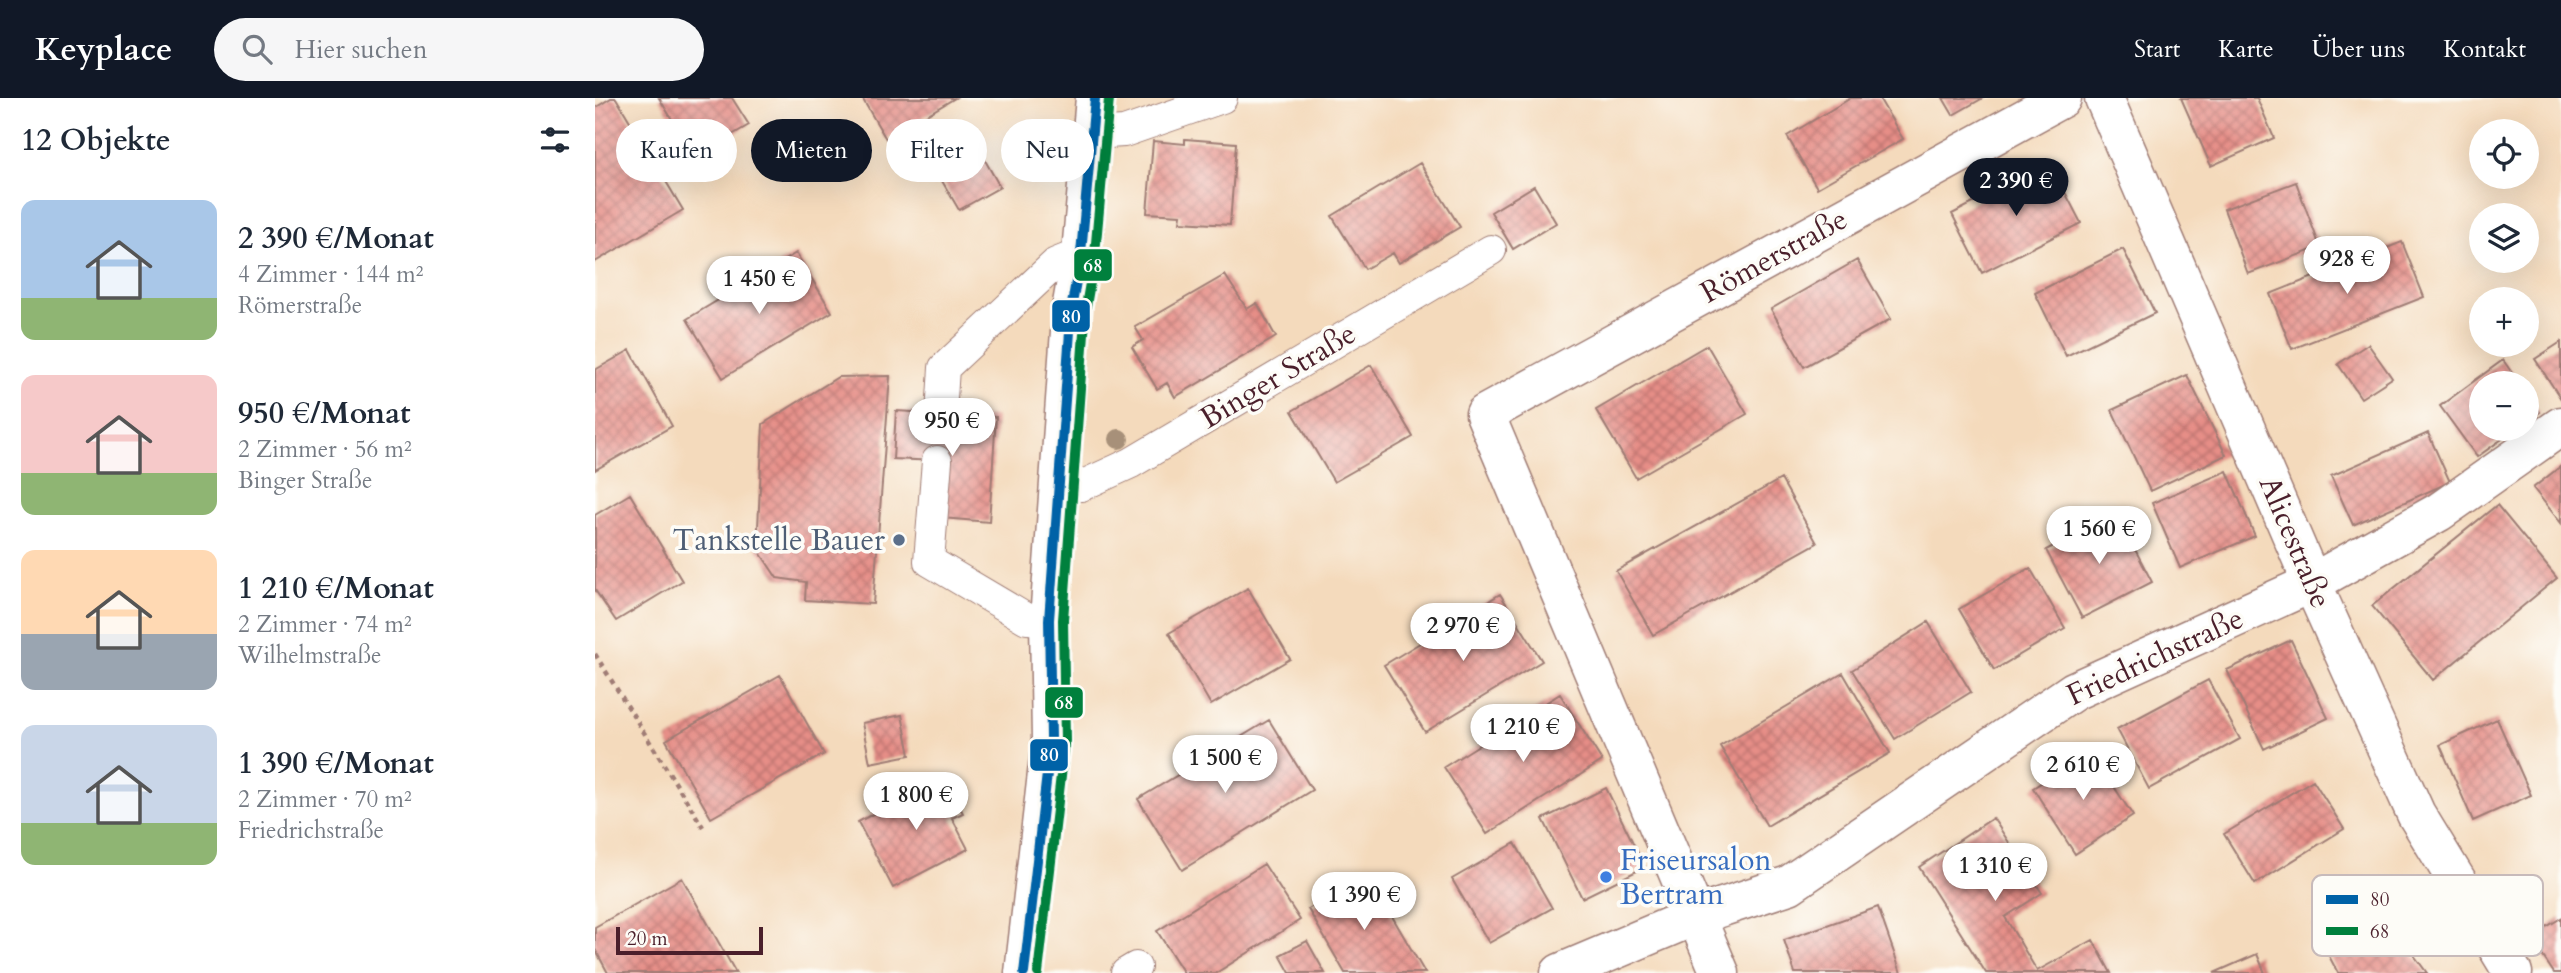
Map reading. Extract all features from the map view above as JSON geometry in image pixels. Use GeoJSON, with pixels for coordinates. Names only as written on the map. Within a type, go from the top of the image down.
{"type":"FeatureCollection","features":[{"type":"Feature","properties":{"kind":"street","name":"Römerstraße"},"geometry":{"type":"LineString","coordinates":[[1695,916],[1485,414],[2062,98]]}},
{"type":"Feature","properties":{"kind":"street","name":"Alicestraße"},"geometry":{"type":"LineString","coordinates":[[2104,98],[2312,583],[2416,814],[2453,875]]}},
{"type":"Feature","properties":{"kind":"street"},"geometry":{"type":"LineString","coordinates":[[1024,973],[1051,739],[1049,620],[1072,304],[1081,253],[1093,116]]}},
{"type":"Feature","properties":{"kind":"street","name":"Friedrichstraße"},"geometry":{"type":"LineString","coordinates":[[1560,973],[1695,916],[1789,886],[2074,691],[2312,583],[2439,513],[2561,426]]}},
{"type":"Feature","properties":{"kind":"street"},"geometry":{"type":"LineString","coordinates":[[1695,916],[1720,973]]}},
{"type":"Feature","properties":{"kind":"street","name":"Alicestraße"},"geometry":{"type":"LineString","coordinates":[[2503,956],[2513,973]]}},
{"type":"Feature","properties":{"kind":"lane"},"geometry":{"type":"LineString","coordinates":[[1093,116],[1123,132],[1222,98]]}},
{"type":"Feature","properties":{"kind":"lane","name":"Binger Straße"},"geometry":{"type":"LineString","coordinates":[[1059,487],[1081,486],[1131,463],[1491,250]]}},
{"type":"Feature","properties":{"kind":"lane"},"geometry":{"type":"LineString","coordinates":[[941,414],[944,369],[1056,262],[1081,253]]}},
{"type":"Feature","properties":{"kind":"lane"},"geometry":{"type":"LineString","coordinates":[[937,461],[929,561],[1027,619],[1049,620]]}},
{"type":"Feature","properties":{"kind":"path"},"geometry":{"type":"LineString","coordinates":[[595,654],[703,827]]}},
{"type":"Feature","properties":{"kind":"building"},"geometry":{"type":"Polygon","coordinates":[[[611,98],[616,98],[629,119],[616,119],[616,182],[666,182],[683,210],[595,262],[595,108],[611,98]]]}},
{"type":"Feature","properties":{"kind":"building"},"geometry":{"type":"Polygon","coordinates":[[[659,98],[732,98],[749,125],[737,132],[737,119],[672,119],[659,98]]]}},
{"type":"Feature","properties":{"kind":"building"},"geometry":{"type":"Polygon","coordinates":[[[862,98],[955,98],[920,119],[886,119],[886,139],[862,98]]]}},
{"type":"Feature","properties":{"kind":"building"},"geometry":{"type":"Polygon","coordinates":[[[1851,98],[1879,98],[1903,139],[1817,188],[1787,136],[1851,98]]]}},
{"type":"Feature","properties":{"kind":"building"},"geometry":{"type":"Polygon","coordinates":[[[1943,98],[1983,98],[1953,115],[1943,98]]]}},
{"type":"Feature","properties":{"kind":"building"},"geometry":{"type":"Polygon","coordinates":[[[2181,98],[2257,98],[2274,138],[2211,166],[2181,98]]]}},
{"type":"Feature","properties":{"kind":"building"},"geometry":{"type":"Polygon","coordinates":[[[1185,139],[1236,143],[1230,225],[1180,222],[1181,215],[1147,213],[1153,141],[1185,144],[1185,139]]]}},
{"type":"Feature","properties":{"kind":"building"},"geometry":{"type":"Polygon","coordinates":[[[1420,163],[1460,227],[1399,263],[1393,253],[1365,269],[1332,216],[1420,163]]]}},
{"type":"Feature","properties":{"kind":"building"},"geometry":{"type":"Polygon","coordinates":[[[2050,163],[2081,223],[1982,273],[1952,214],[2050,163]]]}},
{"type":"Feature","properties":{"kind":"building"},"geometry":{"type":"Polygon","coordinates":[[[987,164],[1000,187],[959,210],[943,182],[987,182],[987,164]]]}},
{"type":"Feature","properties":{"kind":"building"},"geometry":{"type":"Polygon","coordinates":[[[2296,182],[2320,247],[2248,274],[2224,209],[2296,182]]]}},
{"type":"Feature","properties":{"kind":"building"},"geometry":{"type":"Polygon","coordinates":[[[1534,186],[1556,223],[1513,249],[1491,212],[1534,186]]]}},
{"type":"Feature","properties":{"kind":"building"},"geometry":{"type":"Polygon","coordinates":[[[2402,242],[2424,297],[2292,349],[2270,294],[2402,242]]]}},
{"type":"Feature","properties":{"kind":"building"},"geometry":{"type":"Polygon","coordinates":[[[2123,249],[2155,313],[2066,356],[2035,293],[2123,249]]]}},
{"type":"Feature","properties":{"kind":"building"},"geometry":{"type":"Polygon","coordinates":[[[796,253],[832,312],[723,378],[687,319],[796,253]]]}},
{"type":"Feature","properties":{"kind":"building"},"geometry":{"type":"Polygon","coordinates":[[[1857,260],[1891,319],[1804,367],[1771,309],[1857,260]]]}},
{"type":"Feature","properties":{"kind":"building"},"geometry":{"type":"Polygon","coordinates":[[[1225,275],[1247,309],[1257,303],[1276,337],[1175,397],[1167,383],[1157,389],[1132,347],[1143,340],[1135,327],[1225,275]]]}},
{"type":"Feature","properties":{"kind":"building"},"geometry":{"type":"Polygon","coordinates":[[[2561,342],[2561,399],[2535,359],[2561,342]]]}},
{"type":"Feature","properties":{"kind":"building"},"geometry":{"type":"Polygon","coordinates":[[[2368,344],[2392,378],[2361,398],[2338,364],[2368,344]]]}},
{"type":"Feature","properties":{"kind":"building"},"geometry":{"type":"Polygon","coordinates":[[[1707,345],[1747,414],[1636,478],[1596,410],[1707,345]]]}},
{"type":"Feature","properties":{"kind":"building"},"geometry":{"type":"Polygon","coordinates":[[[630,350],[672,426],[595,470],[595,370],[630,350]]]}},
{"type":"Feature","properties":{"kind":"building"},"geometry":{"type":"Polygon","coordinates":[[[2503,360],[2511,371],[2488,371],[2503,360]]]}},
{"type":"Feature","properties":{"kind":"building"},"geometry":{"type":"Polygon","coordinates":[[[1371,365],[1413,437],[1334,482],[1292,411],[1371,365]]]}},
{"type":"Feature","properties":{"kind":"building"},"geometry":{"type":"Polygon","coordinates":[[[2187,375],[2226,455],[2150,491],[2112,410],[2187,375]]]}},
{"type":"Feature","properties":{"kind":"building"},"geometry":{"type":"Polygon","coordinates":[[[890,376],[873,604],[805,600],[806,582],[777,578],[757,548],[763,424],[838,377],[890,376]]]}},
{"type":"Feature","properties":{"kind":"building"},"geometry":{"type":"Polygon","coordinates":[[[2469,385],[2469,441],[2499,441],[2477,457],[2440,406],[2469,385]]]}},
{"type":"Feature","properties":{"kind":"building"},"geometry":{"type":"Polygon","coordinates":[[[896,411],[996,417],[989,522],[942,518],[937,461],[893,459],[896,411]]]}},
{"type":"Feature","properties":{"kind":"building"},"geometry":{"type":"Polygon","coordinates":[[[2428,433],[2450,482],[2353,525],[2331,476],[2428,433]]]}},
{"type":"Feature","properties":{"kind":"building"},"geometry":{"type":"Polygon","coordinates":[[[2561,466],[2561,523],[2533,488],[2561,466]]]}},
{"type":"Feature","properties":{"kind":"building"},"geometry":{"type":"Polygon","coordinates":[[[2227,471],[2255,536],[2180,568],[2152,503],[2227,471]]]}},
{"type":"Feature","properties":{"kind":"building"},"geometry":{"type":"Polygon","coordinates":[[[1781,479],[1817,543],[1653,635],[1616,571],[1781,479]]]}},
{"type":"Feature","properties":{"kind":"building"},"geometry":{"type":"Polygon","coordinates":[[[630,494],[682,581],[616,621],[595,590],[595,515],[630,494]]]}},
{"type":"Feature","properties":{"kind":"building"},"geometry":{"type":"Polygon","coordinates":[[[2497,505],[2557,578],[2433,680],[2372,606],[2497,505]]]}},
{"type":"Feature","properties":{"kind":"building"},"geometry":{"type":"Polygon","coordinates":[[[2116,513],[2152,582],[2082,618],[2046,550],[2116,513]]]}},
{"type":"Feature","properties":{"kind":"building"},"geometry":{"type":"Polygon","coordinates":[[[2030,568],[2065,628],[1994,670],[1959,609],[2030,568]]]}},
{"type":"Feature","properties":{"kind":"building"},"geometry":{"type":"Polygon","coordinates":[[[1248,588],[1290,659],[1211,705],[1169,633],[1248,588]]]}},
{"type":"Feature","properties":{"kind":"building"},"geometry":{"type":"Polygon","coordinates":[[[1500,594],[1542,661],[1425,732],[1384,665],[1500,594]]]}},
{"type":"Feature","properties":{"kind":"building"},"geometry":{"type":"Polygon","coordinates":[[[1928,622],[1971,692],[1895,739],[1852,670],[1928,622]]]}},
{"type":"Feature","properties":{"kind":"building"},"geometry":{"type":"Polygon","coordinates":[[[2291,640],[2328,718],[2264,749],[2227,670],[2291,640]]]}},
{"type":"Feature","properties":{"kind":"building"},"geometry":{"type":"Polygon","coordinates":[[[1843,673],[1890,753],[1767,826],[1720,746],[1843,673]]]}},
{"type":"Feature","properties":{"kind":"building"},"geometry":{"type":"Polygon","coordinates":[[[780,675],[824,754],[711,818],[666,740],[780,675]]]}},
{"type":"Feature","properties":{"kind":"building"},"geometry":{"type":"Polygon","coordinates":[[[2208,680],[2240,739],[2149,789],[2117,729],[2208,680]]]}},
{"type":"Feature","properties":{"kind":"building"},"geometry":{"type":"Polygon","coordinates":[[[1560,694],[1602,761],[1487,834],[1444,767],[1560,694]]]}},
{"type":"Feature","properties":{"kind":"building"},"geometry":{"type":"Polygon","coordinates":[[[902,715],[910,755],[870,763],[862,723],[902,715]]]}},
{"type":"Feature","properties":{"kind":"building"},"geometry":{"type":"Polygon","coordinates":[[[2497,719],[2531,795],[2473,821],[2440,745],[2497,719]]]}},
{"type":"Feature","properties":{"kind":"building"},"geometry":{"type":"Polygon","coordinates":[[[1269,720],[1312,790],[1182,870],[1138,799],[1269,720]]]}},
{"type":"Feature","properties":{"kind":"building"},"geometry":{"type":"Polygon","coordinates":[[[2091,751],[2133,816],[2075,854],[2033,788],[2091,751]]]}},
{"type":"Feature","properties":{"kind":"building"},"geometry":{"type":"Polygon","coordinates":[[[943,776],[963,813],[952,818],[968,849],[893,888],[858,822],[943,776]]]}},
{"type":"Feature","properties":{"kind":"building"},"geometry":{"type":"Polygon","coordinates":[[[2313,780],[2344,829],[2255,884],[2224,834],[2313,780]]]}},
{"type":"Feature","properties":{"kind":"building"},"geometry":{"type":"Polygon","coordinates":[[[1606,788],[1645,867],[1582,898],[1543,819],[1606,788]]]}},
{"type":"Feature","properties":{"kind":"building"},"geometry":{"type":"Polygon","coordinates":[[[1993,818],[2042,893],[2005,917],[2037,971],[2093,940],[2111,973],[1986,973],[1919,867],[1993,818]]]}},
{"type":"Feature","properties":{"kind":"building"},"geometry":{"type":"Polygon","coordinates":[[[1515,843],[1552,908],[1489,943],[1452,879],[1515,843]]]}},
{"type":"Feature","properties":{"kind":"building"},"geometry":{"type":"Polygon","coordinates":[[[1264,864],[1300,920],[1216,973],[1184,973],[1157,931],[1264,864]]]}},
{"type":"Feature","properties":{"kind":"building"},"geometry":{"type":"Polygon","coordinates":[[[1368,875],[1425,973],[1345,973],[1308,909],[1368,875]]]}},
{"type":"Feature","properties":{"kind":"building"},"geometry":{"type":"Polygon","coordinates":[[[682,878],[736,973],[608,973],[595,949],[595,927],[682,878]]]}},
{"type":"Feature","properties":{"kind":"building"},"geometry":{"type":"Polygon","coordinates":[[[1878,907],[1901,973],[1795,973],[1784,940],[1878,907]]]}},
{"type":"Feature","properties":{"kind":"building"},"geometry":{"type":"Polygon","coordinates":[[[2561,918],[2561,973],[2554,973],[2543,956],[2543,929],[2561,918]]]}},
{"type":"Feature","properties":{"kind":"building"},"geometry":{"type":"Polygon","coordinates":[[[1307,941],[1325,973],[1290,973],[1280,955],[1307,941]]]}},
{"type":"Feature","properties":{"kind":"building"},"geometry":{"type":"Polygon","coordinates":[[[2257,954],[2265,973],[2214,973],[2257,954]]]}},
{"type":"Feature","properties":{"kind":"building"},"geometry":{"type":"Polygon","coordinates":[[[2329,956],[2414,956],[2427,973],[2338,973],[2329,956]]]}},
{"type":"Feature","properties":{"kind":"transit line","name":"80"},"geometry":{"type":"LineString","coordinates":[[1024,973],[1051,739],[1049,620],[1072,304],[1081,253],[1095,98]]}},
{"type":"Feature","properties":{"kind":"transit line","name":"68"},"geometry":{"type":"LineString","coordinates":[[1038,973],[1065,741],[1063,620],[1086,306],[1095,254],[1109,99]]}},
{"type":"Feature","properties":{"kind":"place","name":"Tankstelle Bauer"},"geometry":{"type":"Point","coordinates":[899,540]}},
{"type":"Feature","properties":{"kind":"place","name":"Friseursalon Bertram"},"geometry":{"type":"Point","coordinates":[1606,877]}}]}
